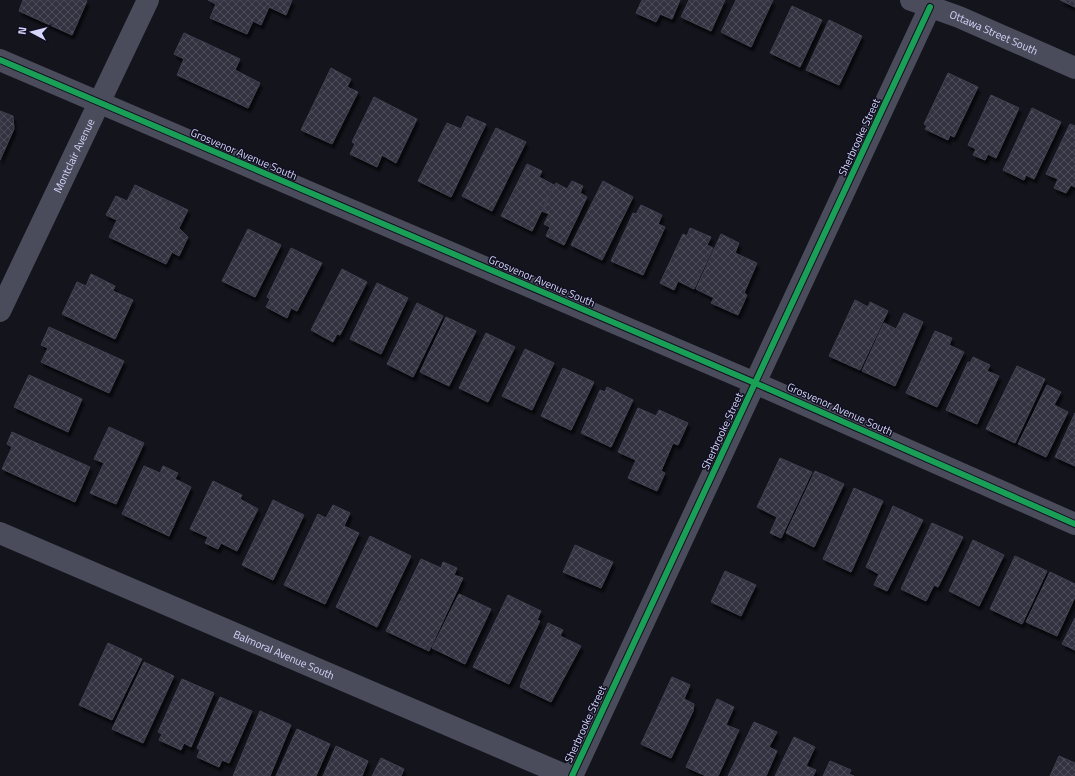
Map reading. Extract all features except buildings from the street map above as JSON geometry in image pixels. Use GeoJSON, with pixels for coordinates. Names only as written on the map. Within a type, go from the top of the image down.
{"type":"FeatureCollection","features":[{"type":"Feature","properties":{"kind":"street","name":"Montclair Avenue"},"geometry":{"type":"LineString","coordinates":[[0,311],[148,0]]}},
{"type":"Feature","properties":{"kind":"street","name":"Ottawa Street South"},"geometry":{"type":"LineString","coordinates":[[921,4],[959,17],[1075,68]]}},
{"type":"Feature","properties":{"kind":"street","name":"Sherbrooke Street"},"geometry":{"type":"LineString","coordinates":[[572,776],[755,383],[921,4]]}},
{"type":"Feature","properties":{"kind":"street","name":"Grosvenor Avenue South"},"geometry":{"type":"LineString","coordinates":[[0,60],[99,104],[755,383],[1075,524]]}},
{"type":"Feature","properties":{"kind":"street","name":"Balmoral Avenue South"},"geometry":{"type":"LineString","coordinates":[[0,533],[567,776]]}},
{"type":"Feature","properties":{"kind":"cycle path"},"geometry":{"type":"LineString","coordinates":[[572,776],[930,7]]}},
{"type":"Feature","properties":{"kind":"cycle path"},"geometry":{"type":"LineString","coordinates":[[0,60],[755,383],[1075,524]]}}]}
